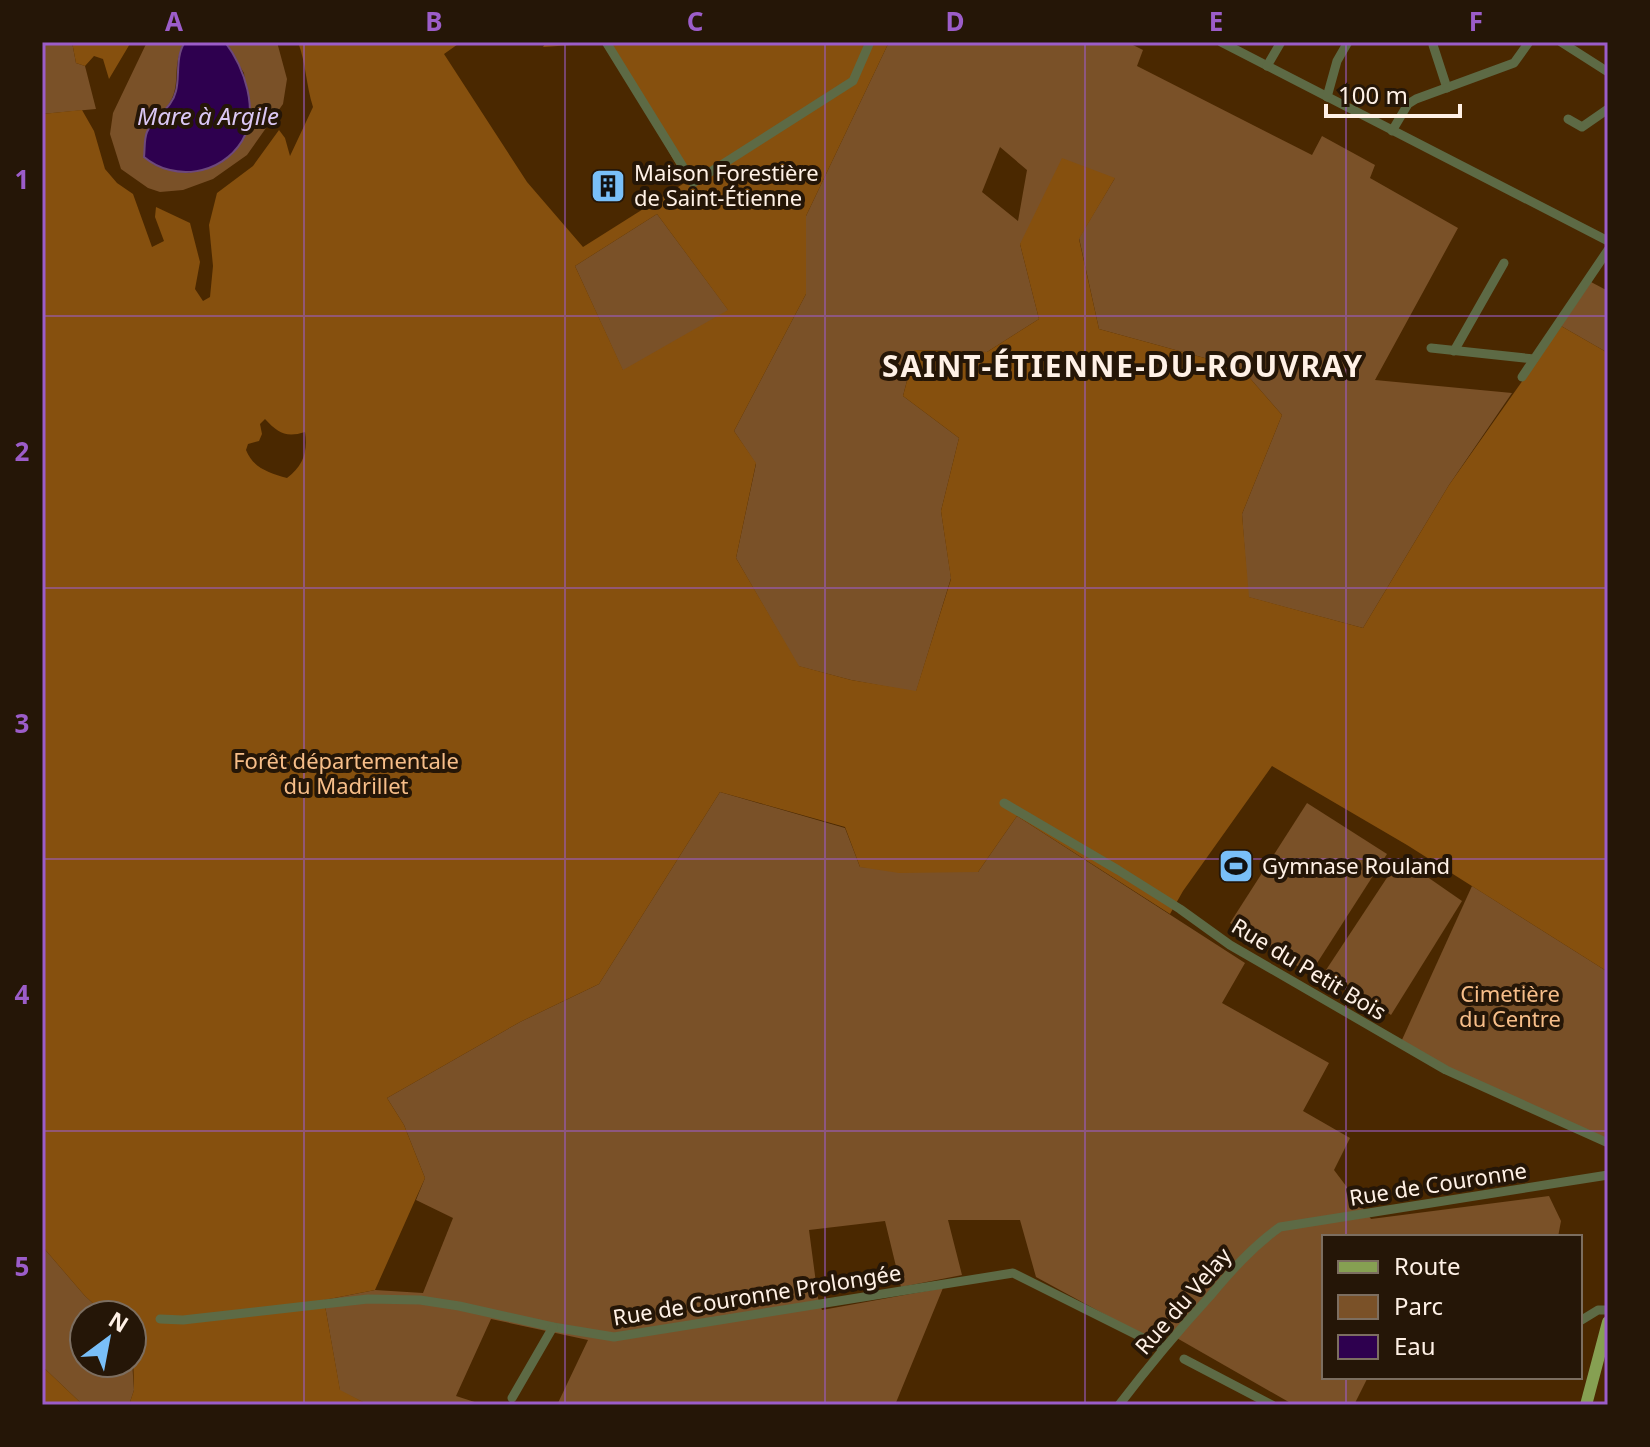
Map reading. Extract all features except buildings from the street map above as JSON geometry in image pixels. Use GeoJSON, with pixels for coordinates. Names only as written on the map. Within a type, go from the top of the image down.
{"type":"FeatureCollection","features":[{"type":"Feature","properties":{"kind":"main road"},"geometry":{"type":"LineString","coordinates":[[1586,1405],[1608,1322]]}},
{"type":"Feature","properties":{"kind":"street"},"geometry":{"type":"LineString","coordinates":[[606,42],[693,183],[853,81],[870,42]]}},
{"type":"Feature","properties":{"kind":"street"},"geometry":{"type":"LineString","coordinates":[[1221,42],[1608,241]]}},
{"type":"Feature","properties":{"kind":"street"},"geometry":{"type":"LineString","coordinates":[[1267,66],[1281,42]]}},
{"type":"Feature","properties":{"kind":"street"},"geometry":{"type":"LineString","coordinates":[[1327,97],[1337,61],[1348,42]]}},
{"type":"Feature","properties":{"kind":"street"},"geometry":{"type":"LineString","coordinates":[[1392,131],[1408,104],[1514,63],[1529,42]]}},
{"type":"Feature","properties":{"kind":"street"},"geometry":{"type":"LineString","coordinates":[[1561,42],[1574,46],[1608,72]]}},
{"type":"Feature","properties":{"kind":"street"},"geometry":{"type":"LineString","coordinates":[[1433,45],[1447,88]]}},
{"type":"Feature","properties":{"kind":"street"},"geometry":{"type":"LineString","coordinates":[[1568,119],[1582,127],[1608,109]]}},
{"type":"Feature","properties":{"kind":"street"},"geometry":{"type":"LineString","coordinates":[[1522,377],[1608,250]]}},
{"type":"Feature","properties":{"kind":"street"},"geometry":{"type":"LineString","coordinates":[[1454,351],[1504,263]]}},
{"type":"Feature","properties":{"kind":"street"},"geometry":{"type":"LineString","coordinates":[[1431,348],[1534,359]]}},
{"type":"Feature","properties":{"kind":"street","name":"Rue du Petit Bois"},"geometry":{"type":"LineString","coordinates":[[1004,803],[1130,878],[1230,945],[1446,1070],[1608,1143]]}},
{"type":"Feature","properties":{"kind":"street","name":"Rue de Couronne"},"geometry":{"type":"LineString","coordinates":[[1280,1227],[1606,1177]]}},
{"type":"Feature","properties":{"kind":"street","name":"Rue du Velay"},"geometry":{"type":"LineString","coordinates":[[1119,1405],[1163,1348],[1260,1241],[1280,1227]]}},
{"type":"Feature","properties":{"kind":"street","name":"Rue de Couronne Prolongée"},"geometry":{"type":"LineString","coordinates":[[160,1319],[183,1320],[368,1299],[420,1300],[614,1337],[1013,1273],[1163,1348]]}},
{"type":"Feature","properties":{"kind":"street"},"geometry":{"type":"LineString","coordinates":[[1582,1320],[1598,1310],[1608,1310]]}},
{"type":"Feature","properties":{"kind":"street"},"geometry":{"type":"LineString","coordinates":[[512,1398],[553,1327]]}},
{"type":"Feature","properties":{"kind":"street"},"geometry":{"type":"LineString","coordinates":[[1184,1359],[1272,1405]]}},
{"type":"Feature","properties":{"kind":"green space"},"geometry":{"type":"Polygon","coordinates":[[[42,42],[72,42],[76,63],[85,66],[96,109],[42,114],[42,42]]]}},
{"type":"Feature","properties":{"kind":"green space"},"geometry":{"type":"Polygon","coordinates":[[[72,42],[131,42],[109,79],[103,59],[94,56],[85,66],[76,63],[72,42]]]}},
{"type":"Feature","properties":{"kind":"green space"},"geometry":{"type":"Polygon","coordinates":[[[147,42],[185,42],[180,52],[172,99],[156,118],[153,164],[189,173],[249,118],[244,73],[225,42],[277,42],[287,79],[283,104],[247,155],[213,179],[183,190],[160,192],[148,188],[121,169],[110,134],[113,113],[147,42]]]}},
{"type":"Feature","properties":{"kind":"green space","name":"Forêt départementale du Madrillet"},"geometry":{"type":"Polygon","coordinates":[[[298,42],[461,42],[444,54],[527,182],[583,247],[686,182],[602,43],[543,47],[546,42],[889,42],[806,216],[806,294],[734,431],[756,463],[736,558],[799,666],[851,680],[916,691],[951,579],[941,511],[959,438],[903,396],[915,350],[987,352],[1039,319],[1020,244],[1062,158],[1115,178],[1079,239],[1099,329],[1241,368],[1282,415],[1242,514],[1249,597],[1363,628],[1449,485],[1561,326],[1608,353],[1608,972],[1407,845],[1272,766],[1170,914],[1017,816],[978,872],[899,873],[860,867],[845,827],[720,792],[599,984],[520,1022],[387,1098],[404,1125],[425,1178],[375,1290],[324,1300],[340,1390],[369,1405],[129,1405],[134,1379],[148,1379],[148,1299],[88,1299],[42,1246],[42,114],[82,110],[94,131],[105,169],[117,183],[133,194],[152,247],[164,241],[155,217],[156,207],[190,223],[200,262],[195,289],[203,301],[210,297],[213,266],[209,225],[217,193],[253,166],[279,130],[285,138],[290,156],[313,107],[298,42]],[[657,214],[575,266],[623,370],[728,310],[657,214]],[[265,419],[260,424],[262,434],[259,441],[248,444],[246,450],[257,465],[287,478],[303,458],[305,432],[283,433],[265,419]]]}},
{"type":"Feature","properties":{"kind":"green space"},"geometry":{"type":"Polygon","coordinates":[[[889,42],[1127,42],[1143,50],[1137,66],[1312,155],[1322,136],[1375,165],[1370,178],[1458,228],[1375,380],[1512,393],[1449,485],[1363,628],[1248,597],[1242,514],[1282,415],[1241,368],[1099,329],[1079,238],[1115,178],[1020,244],[1039,319],[987,352],[915,350],[903,396],[959,438],[941,511],[951,578],[916,692],[851,680],[798,666],[736,558],[756,464],[734,431],[806,294],[806,216],[889,42]],[[1000,147],[982,192],[1018,221],[1027,170],[1000,147]]]}},
{"type":"Feature","properties":{"kind":"green space"},"geometry":{"type":"Polygon","coordinates":[[[657,214],[729,311],[623,371],[575,266],[657,214]]]}},
{"type":"Feature","properties":{"kind":"green space"},"geometry":{"type":"Polygon","coordinates":[[[1591,282],[1608,291],[1608,353],[1561,326],[1591,282]]]}},
{"type":"Feature","properties":{"kind":"green space"},"geometry":{"type":"Polygon","coordinates":[[[720,792],[845,828],[860,867],[978,872],[1017,816],[1245,963],[1222,1003],[1329,1063],[1303,1111],[1350,1138],[1334,1170],[1371,1219],[1549,1196],[1561,1221],[1558,1235],[1322,1235],[1322,1379],[1367,1379],[1354,1405],[1294,1405],[1168,1333],[1159,1344],[1036,1277],[1020,1220],[948,1220],[962,1275],[901,1287],[885,1221],[809,1230],[822,1310],[943,1288],[895,1405],[557,1405],[588,1340],[491,1319],[456,1396],[484,1405],[369,1405],[340,1391],[324,1300],[375,1290],[423,1293],[453,1218],[416,1200],[425,1178],[404,1125],[387,1098],[520,1022],[599,984],[720,792]]]}},
{"type":"Feature","properties":{"kind":"green space"},"geometry":{"type":"Polygon","coordinates":[[[1307,803],[1387,854],[1310,974],[1230,923],[1307,803]]]}},
{"type":"Feature","properties":{"kind":"green space"},"geometry":{"type":"Polygon","coordinates":[[[1400,858],[1462,901],[1391,1015],[1326,970],[1400,858]]]}},
{"type":"Feature","properties":{"kind":"green space","name":"Cimetière du Centre"},"geometry":{"type":"Polygon","coordinates":[[[1472,886],[1608,972],[1608,1140],[1446,1068],[1401,1042],[1472,886]]]}},
{"type":"Feature","properties":{"kind":"green space"},"geometry":{"type":"Polygon","coordinates":[[[42,1246],[88,1299],[68,1299],[68,1379],[133,1379],[134,1390],[129,1405],[83,1405],[42,1366],[42,1246]]]}},
{"type":"Feature","properties":{"kind":"green space"},"geometry":{"type":"Polygon","coordinates":[[[42,1366],[83,1405],[42,1405],[42,1366]]]}},
{"type":"Feature","properties":{"kind":"water","name":"Mare à Argile"},"geometry":{"type":"Polygon","coordinates":[[[185,42],[225,42],[243,76],[250,116],[242,141],[233,152],[210,168],[183,172],[156,165],[144,157],[147,132],[174,97],[180,54],[185,42]]]}},
{"type":"Feature","properties":{"kind":"place","name":"Maison Forestière de Saint-Étienne"},"geometry":{"type":"Point","coordinates":[608,186]}},
{"type":"Feature","properties":{"kind":"place","name":"Gymnase Rouland"},"geometry":{"type":"Point","coordinates":[1236,866]}},
{"type":"Feature","properties":{"kind":"district","name":"SAINT-ÉTIENNE-DU-ROUVRAY"},"geometry":{"type":"Point","coordinates":[1123,367]}}]}
